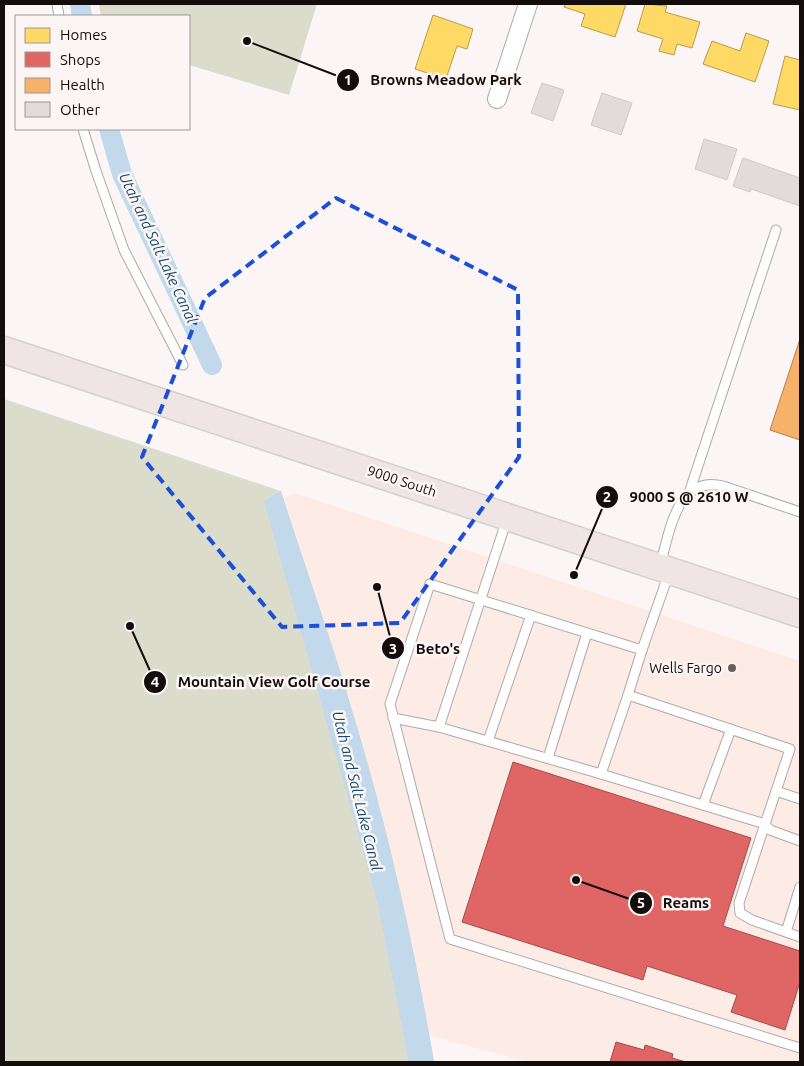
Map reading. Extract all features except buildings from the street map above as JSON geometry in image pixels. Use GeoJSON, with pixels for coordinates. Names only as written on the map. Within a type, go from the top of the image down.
{"type":"FeatureCollection","features":[{"type":"Feature","properties":{"kind":"main road","name":"9000 South"},"geometry":{"type":"LineString","coordinates":[[4,350],[800,614]]}},
{"type":"Feature","properties":{"kind":"street"},"geometry":{"type":"LineString","coordinates":[[497,100],[528,4]]}},
{"type":"Feature","properties":{"kind":"lane"},"geometry":{"type":"LineString","coordinates":[[84,130],[96,171],[124,250],[184,365]]}},
{"type":"Feature","properties":{"kind":"lane"},"geometry":{"type":"LineString","coordinates":[[601,774],[642,650],[664,568],[676,509],[690,490],[776,230]]}},
{"type":"Feature","properties":{"kind":"lane"},"geometry":{"type":"LineString","coordinates":[[690,490],[716,484],[800,512]]}},
{"type":"Feature","properties":{"kind":"lane"},"geometry":{"type":"LineString","coordinates":[[439,727],[508,516]]}},
{"type":"Feature","properties":{"kind":"lane"},"geometry":{"type":"LineString","coordinates":[[642,650],[430,584],[390,704],[450,939],[800,1048]]}},
{"type":"Feature","properties":{"kind":"lane"},"geometry":{"type":"LineString","coordinates":[[488,741],[531,615]]}},
{"type":"Feature","properties":{"kind":"lane"},"geometry":{"type":"LineString","coordinates":[[548,758],[587,633]]}},
{"type":"Feature","properties":{"kind":"lane"},"geometry":{"type":"LineString","coordinates":[[628,695],[790,749],[739,902],[740,913],[752,920],[800,937]]}},
{"type":"Feature","properties":{"kind":"lane"},"geometry":{"type":"LineString","coordinates":[[393,718],[439,727],[601,774],[765,824],[770,830],[800,841]]}},
{"type":"Feature","properties":{"kind":"lane"},"geometry":{"type":"LineString","coordinates":[[702,805],[731,729]]}},
{"type":"Feature","properties":{"kind":"lane"},"geometry":{"type":"LineString","coordinates":[[776,791],[800,799]]}},
{"type":"Feature","properties":{"kind":"lane"},"geometry":{"type":"LineString","coordinates":[[786,932],[800,887]]}},
{"type":"Feature","properties":{"kind":"highlighted area"},"geometry":{"type":"Polygon","coordinates":[[[336,198],[518,290],[519,457],[400,623],[282,627],[142,457],[205,298],[336,198]]]}},
{"type":"Feature","properties":{"kind":"shaded area"},"geometry":{"type":"Polygon","coordinates":[[[295,493],[800,661],[800,1062],[529,1062],[430,1036],[276,501],[295,493]]]}},
{"type":"Feature","properties":{"kind":"green space"},"geometry":{"type":"Polygon","coordinates":[[[99,4],[317,4],[289,95],[190,65],[190,15],[101,15],[99,4]]]}},
{"type":"Feature","properties":{"kind":"green space"},"geometry":{"type":"Polygon","coordinates":[[[4,399],[281,491],[344,682],[377,797],[418,973],[434,1062],[4,1062],[4,399]]]}},
{"type":"Feature","properties":{"kind":"water"},"geometry":{"type":"Polygon","coordinates":[[[281,491],[344,682],[377,797],[418,973],[434,1062],[409,1062],[378,904],[264,501],[281,491]]]}},
{"type":"Feature","properties":{"kind":"waterway","name":"Utah and Salt Lake Canal"},"geometry":{"type":"LineString","coordinates":[[80,4],[82,15]]}},
{"type":"Feature","properties":{"kind":"waterway","name":"Utah and Salt Lake Canal"},"geometry":{"type":"LineString","coordinates":[[109,130],[122,174],[212,365]]}},
{"type":"Feature","properties":{"kind":"place","name":"Browns Meadow Park"},"geometry":{"type":"Point","coordinates":[247,41]}},
{"type":"Feature","properties":{"kind":"place","name":"9000 S @ 2610 W"},"geometry":{"type":"Point","coordinates":[574,575]}},
{"type":"Feature","properties":{"kind":"place","name":"Beto's"},"geometry":{"type":"Point","coordinates":[377,587]}},
{"type":"Feature","properties":{"kind":"place","name":"Mountain View Golf Course"},"geometry":{"type":"Point","coordinates":[130,626]}},
{"type":"Feature","properties":{"kind":"place","name":"Wells Fargo"},"geometry":{"type":"Point","coordinates":[732,668]}},
{"type":"Feature","properties":{"kind":"place","name":"Reams"},"geometry":{"type":"Point","coordinates":[576,880]}}]}
